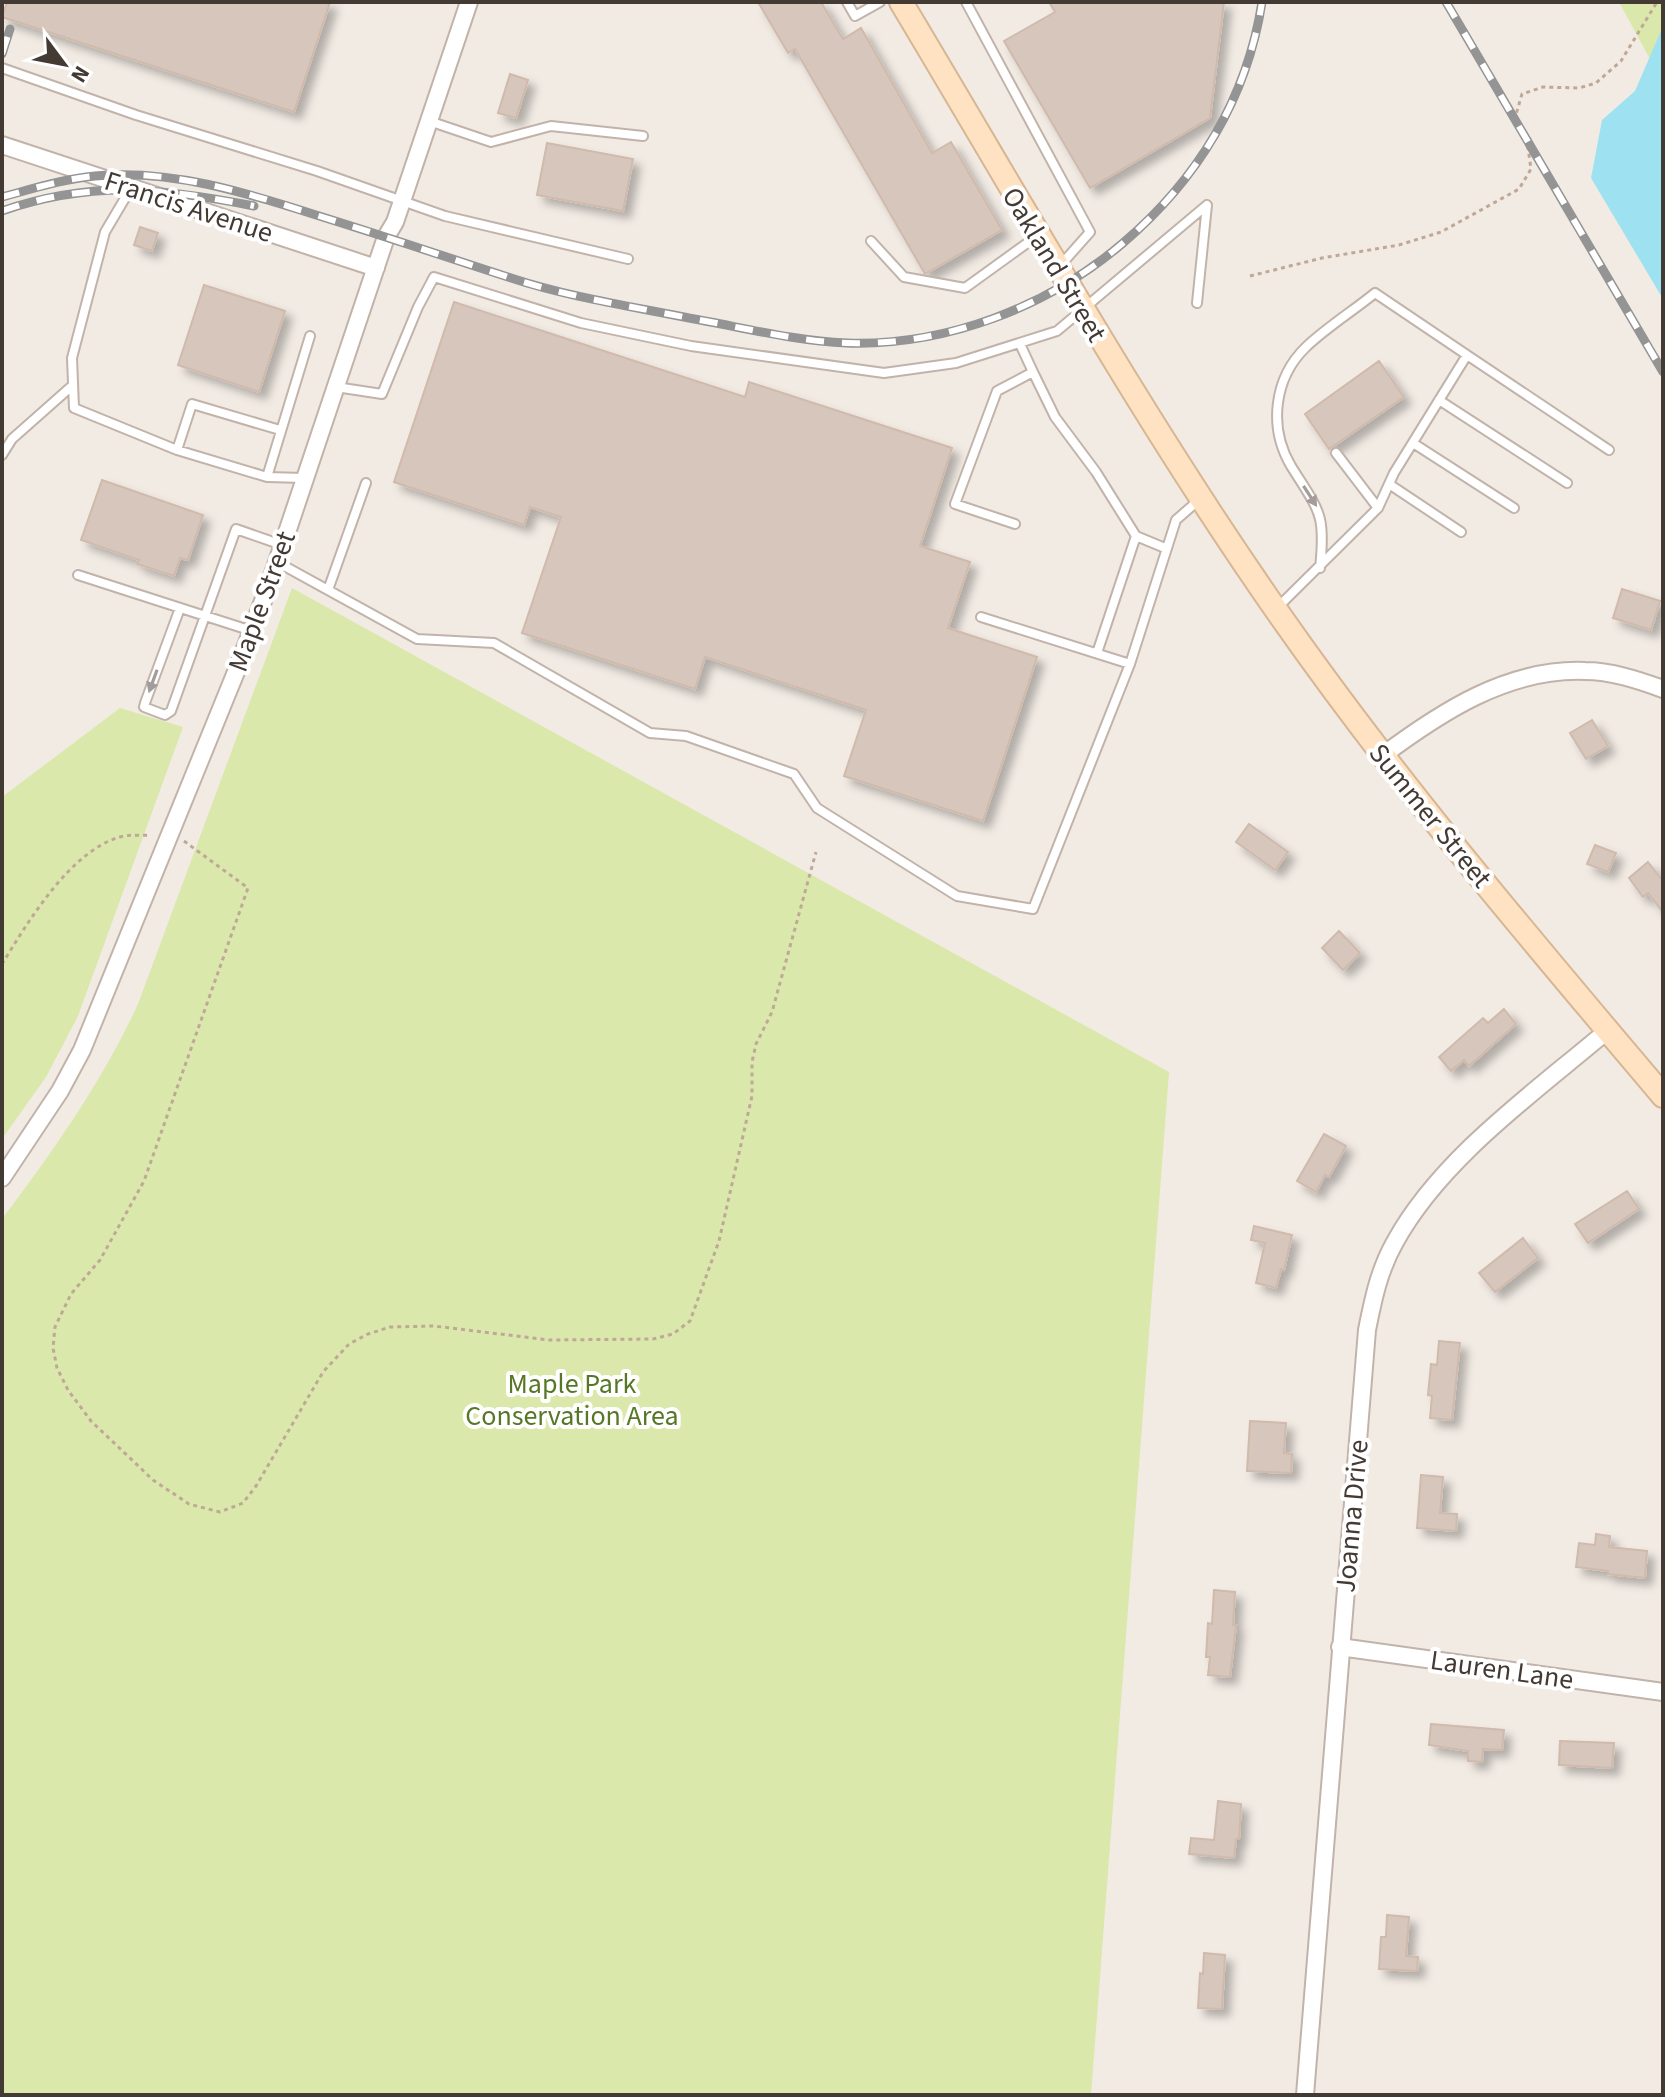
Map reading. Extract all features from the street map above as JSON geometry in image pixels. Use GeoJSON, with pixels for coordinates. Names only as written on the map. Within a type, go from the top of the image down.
{"type":"FeatureCollection","features":[{"type":"Feature","properties":{"kind":"main road","name":"Oakland Street"},"geometry":{"type":"LineString","coordinates":[[901,2],[1057,269],[1215,521]]}},
{"type":"Feature","properties":{"kind":"main road","name":"Summer Street"},"geometry":{"type":"LineString","coordinates":[[1215,521],[1382,756],[1663,1096]]}},
{"type":"Feature","properties":{"kind":"street","name":"Maple Street"},"geometry":{"type":"LineString","coordinates":[[2,1178],[60,1091],[82,1050],[252,631],[469,2]]}},
{"type":"Feature","properties":{"kind":"street","name":"Francis Avenue"},"geometry":{"type":"LineString","coordinates":[[2,145],[376,268]]}},
{"type":"Feature","properties":{"kind":"street"},"geometry":{"type":"LineString","coordinates":[[1382,756],[1445,711],[1518,680],[1582,670],[1608,673],[1663,689]]}},
{"type":"Feature","properties":{"kind":"street","name":"Joanna Drive"},"geometry":{"type":"LineString","coordinates":[[1305,2095],[1367,1330],[1377,1284],[1395,1242],[1421,1203],[1453,1165],[1608,1030]]}},
{"type":"Feature","properties":{"kind":"street","name":"Lauren Lane"},"geometry":{"type":"LineString","coordinates":[[1340,1647],[1663,1692]]}},
{"type":"Feature","properties":{"kind":"lane"},"geometry":{"type":"LineString","coordinates":[[847,2],[855,16],[880,2]]}},
{"type":"Feature","properties":{"kind":"lane"},"geometry":{"type":"LineString","coordinates":[[966,2],[1090,232],[1057,269]]}},
{"type":"Feature","properties":{"kind":"lane"},"geometry":{"type":"LineString","coordinates":[[2,68],[136,115],[480,225],[628,259]]}},
{"type":"Feature","properties":{"kind":"lane"},"geometry":{"type":"LineString","coordinates":[[429,121],[491,142],[551,126],[643,136]]}},
{"type":"Feature","properties":{"kind":"lane"},"geometry":{"type":"LineString","coordinates":[[131,188],[105,232],[72,358],[74,408],[177,450],[267,477],[304,478]]}},
{"type":"Feature","properties":{"kind":"lane"},"geometry":{"type":"LineString","coordinates":[[336,387],[382,394],[418,307],[434,277],[581,323],[691,346],[884,373],[956,363],[1057,331],[1207,205],[1197,303]]}},
{"type":"Feature","properties":{"kind":"lane"},"geometry":{"type":"LineString","coordinates":[[871,241],[904,277],[965,288],[1038,236]]}},
{"type":"Feature","properties":{"kind":"lane"},"geometry":{"type":"LineString","coordinates":[[1320,568],[1324,533],[1318,508],[1288,462],[1276,429],[1277,401],[1288,371],[1306,347],[1375,293],[1609,450]]}},
{"type":"Feature","properties":{"kind":"lane"},"geometry":{"type":"LineString","coordinates":[[267,477],[310,336]]}},
{"type":"Feature","properties":{"kind":"lane"},"geometry":{"type":"LineString","coordinates":[[1020,344],[1055,417],[1096,472],[1136,536],[1165,548]]}},
{"type":"Feature","properties":{"kind":"lane"},"geometry":{"type":"LineString","coordinates":[[1276,609],[1378,508],[1389,484],[1467,355]]}},
{"type":"Feature","properties":{"kind":"lane"},"geometry":{"type":"LineString","coordinates":[[1015,524],[955,504],[997,391],[1033,372]]}},
{"type":"Feature","properties":{"kind":"lane"},"geometry":{"type":"LineString","coordinates":[[2,455],[12,439],[73,385]]}},
{"type":"Feature","properties":{"kind":"lane"},"geometry":{"type":"LineString","coordinates":[[1439,400],[1567,483]]}},
{"type":"Feature","properties":{"kind":"lane"},"geometry":{"type":"LineString","coordinates":[[177,450],[192,404],[280,430]]}},
{"type":"Feature","properties":{"kind":"lane"},"geometry":{"type":"LineString","coordinates":[[1413,443],[1514,508]]}},
{"type":"Feature","properties":{"kind":"lane"},"geometry":{"type":"LineString","coordinates":[[1336,453],[1378,508]]}},
{"type":"Feature","properties":{"kind":"lane"},"geometry":{"type":"LineString","coordinates":[[328,590],[366,483]]}},
{"type":"Feature","properties":{"kind":"lane"},"geometry":{"type":"LineString","coordinates":[[1389,484],[1461,532]]}},
{"type":"Feature","properties":{"kind":"lane"},"geometry":{"type":"LineString","coordinates":[[277,562],[417,639],[494,643],[650,733],[686,736],[794,774],[817,808],[957,896],[1033,909],[1130,664],[1176,520],[1200,499]]}},
{"type":"Feature","properties":{"kind":"lane"},"geometry":{"type":"LineString","coordinates":[[180,608],[144,707],[165,715],[171,711],[236,529],[282,545]]}},
{"type":"Feature","properties":{"kind":"lane"},"geometry":{"type":"LineString","coordinates":[[1097,653],[1136,536]]}},
{"type":"Feature","properties":{"kind":"lane"},"geometry":{"type":"LineString","coordinates":[[78,575],[252,631]]}},
{"type":"Feature","properties":{"kind":"lane"},"geometry":{"type":"LineString","coordinates":[[981,617],[1130,664]]}},
{"type":"Feature","properties":{"kind":"path"},"geometry":{"type":"LineString","coordinates":[[1250,276],[1322,258],[1399,245],[1441,232],[1519,189],[1531,169],[1528,148],[1515,118],[1522,94],[1543,87],[1579,88],[1596,83],[1621,61],[1657,2]]}},
{"type":"Feature","properties":{"kind":"path"},"geometry":{"type":"LineString","coordinates":[[2,964],[36,908],[58,883],[98,846],[122,836],[171,832],[248,888],[144,1181],[100,1260],[71,1294],[55,1327],[53,1348],[57,1368],[68,1390],[91,1421],[153,1480],[189,1504],[220,1512],[243,1503],[323,1372],[349,1344],[368,1334],[390,1327],[434,1326],[549,1340],[653,1339],[673,1334],[690,1321],[719,1241],[752,1096],[752,1062],[756,1044],[772,1012],[816,852]]}},
{"type":"Feature","properties":{"kind":"green space"},"geometry":{"type":"Polygon","coordinates":[[[1619,2],[1663,2],[1663,83],[1619,2]]]}},
{"type":"Feature","properties":{"kind":"green space","name":"Maple Park Conservation Area"},"geometry":{"type":"Polygon","coordinates":[[[292,588],[1169,1072],[1091,2095],[2,2095],[2,1219],[76,1115],[109,1061],[138,1004],[292,588]]]}},
{"type":"Feature","properties":{"kind":"green space"},"geometry":{"type":"Polygon","coordinates":[[[120,708],[183,727],[78,1016],[46,1077],[2,1139],[2,797],[120,708]]]}},
{"type":"Feature","properties":{"kind":"water"},"geometry":{"type":"Polygon","coordinates":[[[1663,26],[1663,299],[1591,178],[1602,120],[1635,91],[1663,26]]]}},
{"type":"Feature","properties":{"kind":"building"},"geometry":{"type":"Polygon","coordinates":[[[7,2],[330,2],[294,112],[2,17],[7,2]]]}},
{"type":"Feature","properties":{"kind":"building"},"geometry":{"type":"Polygon","coordinates":[[[758,2],[821,2],[843,39],[861,28],[932,153],[951,142],[1002,230],[925,274],[795,49],[788,53],[758,2]]]}},
{"type":"Feature","properties":{"kind":"building"},"geometry":{"type":"Polygon","coordinates":[[[1049,2],[1224,2],[1210,118],[1090,188],[1004,41],[1055,12],[1049,2]]]}},
{"type":"Feature","properties":{"kind":"building"},"geometry":{"type":"Polygon","coordinates":[[[510,74],[528,80],[516,118],[498,113],[510,74]]]}},
{"type":"Feature","properties":{"kind":"building"},"geometry":{"type":"Polygon","coordinates":[[[547,143],[633,159],[623,211],[537,195],[547,143]]]}},
{"type":"Feature","properties":{"kind":"building"},"geometry":{"type":"Polygon","coordinates":[[[140,227],[158,233],[152,251],[134,245],[140,227]]]}},
{"type":"Feature","properties":{"kind":"building"},"geometry":{"type":"Polygon","coordinates":[[[204,285],[285,311],[259,392],[178,365],[204,285]]]}},
{"type":"Feature","properties":{"kind":"building"},"geometry":{"type":"Polygon","coordinates":[[[454,302],[745,397],[749,382],[952,448],[920,546],[970,562],[948,628],[1037,657],[983,821],[844,776],[866,710],[705,657],[695,689],[522,633],[561,517],[530,507],[524,525],[394,482],[454,302]]]}},
{"type":"Feature","properties":{"kind":"building"},"geometry":{"type":"Polygon","coordinates":[[[1379,361],[1404,397],[1329,449],[1305,414],[1379,361]]]}},
{"type":"Feature","properties":{"kind":"building"},"geometry":{"type":"Polygon","coordinates":[[[102,480],[203,515],[188,560],[180,558],[174,576],[81,540],[102,480]]]}},
{"type":"Feature","properties":{"kind":"building"},"geometry":{"type":"Polygon","coordinates":[[[1622,589],[1660,601],[1651,630],[1613,618],[1622,589]]]}},
{"type":"Feature","properties":{"kind":"building"},"geometry":{"type":"Polygon","coordinates":[[[1592,720],[1608,746],[1586,759],[1570,733],[1592,720]]]}},
{"type":"Feature","properties":{"kind":"building"},"geometry":{"type":"Polygon","coordinates":[[[1249,824],[1288,852],[1275,870],[1236,842],[1249,824]]]}},
{"type":"Feature","properties":{"kind":"building"},"geometry":{"type":"Polygon","coordinates":[[[1595,845],[1616,853],[1608,872],[1587,864],[1595,845]]]}},
{"type":"Feature","properties":{"kind":"building"},"geometry":{"type":"Polygon","coordinates":[[[1648,862],[1663,881],[1663,912],[1648,893],[1643,897],[1629,878],[1648,862]]]}},
{"type":"Feature","properties":{"kind":"building"},"geometry":{"type":"Polygon","coordinates":[[[1339,931],[1360,953],[1343,970],[1322,948],[1339,931]]]}},
{"type":"Feature","properties":{"kind":"building"},"geometry":{"type":"Polygon","coordinates":[[[1504,1009],[1516,1024],[1469,1066],[1464,1060],[1451,1071],[1439,1057],[1483,1018],[1488,1023],[1504,1009]]]}},
{"type":"Feature","properties":{"kind":"building"},"geometry":{"type":"Polygon","coordinates":[[[1324,1134],[1346,1146],[1329,1177],[1325,1175],[1316,1192],[1297,1181],[1324,1134]]]}},
{"type":"Feature","properties":{"kind":"building"},"geometry":{"type":"Polygon","coordinates":[[[1627,1191],[1639,1209],[1588,1243],[1575,1224],[1627,1191]]]}},
{"type":"Feature","properties":{"kind":"building"},"geometry":{"type":"Polygon","coordinates":[[[1254,1226],[1292,1235],[1284,1270],[1281,1269],[1276,1288],[1256,1283],[1265,1243],[1251,1240],[1254,1226]]]}},
{"type":"Feature","properties":{"kind":"building"},"geometry":{"type":"Polygon","coordinates":[[[1523,1238],[1538,1258],[1495,1292],[1479,1273],[1523,1238]]]}},
{"type":"Feature","properties":{"kind":"building"},"geometry":{"type":"Polygon","coordinates":[[[1439,1341],[1460,1343],[1452,1420],[1430,1418],[1432,1396],[1428,1395],[1431,1364],[1437,1365],[1439,1341]]]}},
{"type":"Feature","properties":{"kind":"building"},"geometry":{"type":"Polygon","coordinates":[[[1250,1421],[1286,1423],[1284,1453],[1292,1454],[1291,1473],[1247,1471],[1250,1421]]]}},
{"type":"Feature","properties":{"kind":"building"},"geometry":{"type":"Polygon","coordinates":[[[1421,1475],[1443,1477],[1440,1513],[1457,1514],[1456,1531],[1417,1528],[1421,1475]]]}},
{"type":"Feature","properties":{"kind":"building"},"geometry":{"type":"Polygon","coordinates":[[[1596,1534],[1610,1536],[1609,1547],[1647,1551],[1645,1578],[1576,1567],[1579,1543],[1595,1545],[1596,1534]]]}},
{"type":"Feature","properties":{"kind":"building"},"geometry":{"type":"Polygon","coordinates":[[[1214,1590],[1235,1592],[1233,1625],[1236,1625],[1230,1677],[1208,1675],[1208,1623],[1212,1624],[1214,1590]]]}},
{"type":"Feature","properties":{"kind":"building"},"geometry":{"type":"Polygon","coordinates":[[[1431,1724],[1504,1730],[1502,1750],[1483,1749],[1482,1762],[1468,1761],[1468,1751],[1429,1745],[1431,1724]]]}},
{"type":"Feature","properties":{"kind":"building"},"geometry":{"type":"Polygon","coordinates":[[[1560,1741],[1614,1743],[1612,1768],[1559,1765],[1560,1741]]]}},
{"type":"Feature","properties":{"kind":"building"},"geometry":{"type":"Polygon","coordinates":[[[1218,1801],[1241,1804],[1239,1839],[1236,1839],[1234,1858],[1189,1854],[1191,1838],[1214,1840],[1218,1801]]]}},
{"type":"Feature","properties":{"kind":"building"},"geometry":{"type":"Polygon","coordinates":[[[1387,1915],[1409,1917],[1406,1956],[1418,1957],[1417,1971],[1379,1969],[1381,1937],[1386,1937],[1387,1915]]]}},
{"type":"Feature","properties":{"kind":"building"},"geometry":{"type":"Polygon","coordinates":[[[1204,1953],[1225,1955],[1222,2009],[1198,2008],[1204,1953]]]}},
{"type":"Feature","properties":{"kind":"railway"},"geometry":{"type":"LineString","coordinates":[[2,197],[95,176],[179,179],[262,198],[533,285],[599,301],[807,340],[847,343],[921,338],[958,330],[1029,304],[1094,266],[1150,219],[1196,165],[1215,135],[1244,72],[1262,2]]}},
{"type":"Feature","properties":{"kind":"railway"},"geometry":{"type":"LineString","coordinates":[[1446,2],[1663,372]]}},
{"type":"Feature","properties":{"kind":"railway"},"geometry":{"type":"LineString","coordinates":[[2,54],[10,29]]}},
{"type":"Feature","properties":{"kind":"railway"},"geometry":{"type":"LineString","coordinates":[[2,211],[66,195],[127,190],[158,191],[254,206]]}}]}
